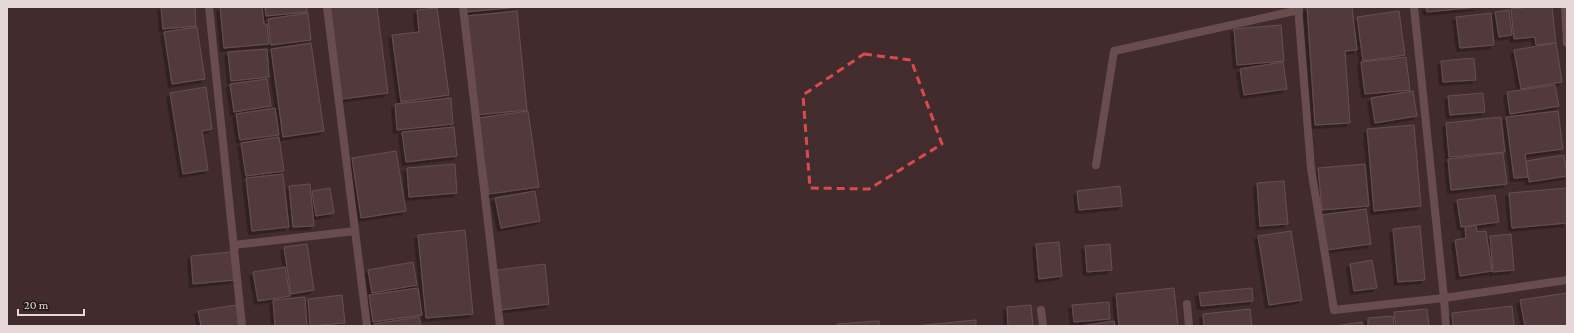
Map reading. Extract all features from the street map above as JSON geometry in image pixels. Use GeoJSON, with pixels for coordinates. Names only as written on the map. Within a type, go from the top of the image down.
{"type":"FeatureCollection","features":[{"type":"Feature","properties":{"kind":"street"},"geometry":{"type":"LineString","coordinates":[[209,7],[242,326]]}},
{"type":"Feature","properties":{"kind":"street"},"geometry":{"type":"LineString","coordinates":[[327,7],[367,326]]}},
{"type":"Feature","properties":{"kind":"street"},"geometry":{"type":"LineString","coordinates":[[463,7],[500,326]]}},
{"type":"Feature","properties":{"kind":"street"},"geometry":{"type":"LineString","coordinates":[[1414,7],[1446,326]]}},
{"type":"Feature","properties":{"kind":"street"},"geometry":{"type":"LineString","coordinates":[[1565,7],[1567,44]]}},
{"type":"Feature","properties":{"kind":"street"},"geometry":{"type":"LineString","coordinates":[[1096,165],[1114,51],[1298,8],[1311,168],[1334,310],[1444,298],[1567,280]]}},
{"type":"Feature","properties":{"kind":"street"},"geometry":{"type":"LineString","coordinates":[[234,246],[355,231]]}},
{"type":"Feature","properties":{"kind":"street"},"geometry":{"type":"LineString","coordinates":[[1187,304],[1189,326]]}},
{"type":"Feature","properties":{"kind":"street"},"geometry":{"type":"LineString","coordinates":[[1041,310],[1043,326]]}},
{"type":"Feature","properties":{"kind":"highlighted area"},"geometry":{"type":"Polygon","coordinates":[[[864,54],[911,60],[942,144],[869,189],[810,188],[803,95],[864,54]]]}},
{"type":"Feature","properties":{"kind":"building"},"geometry":{"type":"Polygon","coordinates":[[[161,7],[195,7],[196,26],[163,29],[161,7]]]}},
{"type":"Feature","properties":{"kind":"building"},"geometry":{"type":"Polygon","coordinates":[[[220,7],[262,7],[264,24],[267,24],[269,44],[224,48],[220,7]]]}},
{"type":"Feature","properties":{"kind":"building"},"geometry":{"type":"Polygon","coordinates":[[[265,7],[307,7],[307,12],[266,16],[265,7]]]}},
{"type":"Feature","properties":{"kind":"building"},"geometry":{"type":"Polygon","coordinates":[[[330,7],[377,7],[388,93],[342,99],[330,7]]]}},
{"type":"Feature","properties":{"kind":"building"},"geometry":{"type":"Polygon","coordinates":[[[465,7],[519,7],[466,12],[465,7]]]}},
{"type":"Feature","properties":{"kind":"building"},"geometry":{"type":"Polygon","coordinates":[[[1307,7],[1352,7],[1357,50],[1345,51],[1350,123],[1315,125],[1307,7]]]}},
{"type":"Feature","properties":{"kind":"building"},"geometry":{"type":"Polygon","coordinates":[[[1426,7],[1478,7],[1427,12],[1426,7]]]}},
{"type":"Feature","properties":{"kind":"building"},"geometry":{"type":"Polygon","coordinates":[[[1552,7],[1556,43],[1536,45],[1535,37],[1514,39],[1511,9],[1552,7]]]}},
{"type":"Feature","properties":{"kind":"building"},"geometry":{"type":"Polygon","coordinates":[[[437,8],[449,95],[401,102],[392,35],[419,32],[417,10],[437,8]]]}},
{"type":"Feature","properties":{"kind":"building"},"geometry":{"type":"Polygon","coordinates":[[[1509,10],[1512,35],[1499,37],[1495,12],[1509,10]]]}},
{"type":"Feature","properties":{"kind":"building"},"geometry":{"type":"Polygon","coordinates":[[[517,11],[527,110],[476,115],[466,16],[517,11]]]}},
{"type":"Feature","properties":{"kind":"building"},"geometry":{"type":"Polygon","coordinates":[[[1399,11],[1405,55],[1363,61],[1357,17],[1399,11]]]}},
{"type":"Feature","properties":{"kind":"building"},"geometry":{"type":"Polygon","coordinates":[[[308,13],[311,40],[271,45],[268,19],[308,13]]]}},
{"type":"Feature","properties":{"kind":"building"},"geometry":{"type":"Polygon","coordinates":[[[1491,13],[1494,45],[1460,48],[1456,17],[1491,13]]]}},
{"type":"Feature","properties":{"kind":"building"},"geometry":{"type":"Polygon","coordinates":[[[1281,25],[1284,61],[1237,65],[1234,29],[1281,25]]]}},
{"type":"Feature","properties":{"kind":"building"},"geometry":{"type":"Polygon","coordinates":[[[197,27],[205,79],[172,84],[164,32],[197,27]]]}},
{"type":"Feature","properties":{"kind":"building"},"geometry":{"type":"Polygon","coordinates":[[[311,43],[324,131],[283,137],[271,49],[311,43]]]}},
{"type":"Feature","properties":{"kind":"building"},"geometry":{"type":"Polygon","coordinates":[[[1556,43],[1562,82],[1521,89],[1514,50],[1556,43]]]}},
{"type":"Feature","properties":{"kind":"building"},"geometry":{"type":"Polygon","coordinates":[[[267,49],[269,77],[231,81],[228,52],[267,49]]]}},
{"type":"Feature","properties":{"kind":"building"},"geometry":{"type":"Polygon","coordinates":[[[1406,57],[1410,90],[1365,94],[1361,62],[1406,57]]]}},
{"type":"Feature","properties":{"kind":"building"},"geometry":{"type":"Polygon","coordinates":[[[1474,58],[1476,80],[1443,82],[1441,61],[1474,58]]]}},
{"type":"Feature","properties":{"kind":"building"},"geometry":{"type":"Polygon","coordinates":[[[1283,62],[1287,89],[1244,95],[1240,69],[1283,62]]]}},
{"type":"Feature","properties":{"kind":"building"},"geometry":{"type":"Polygon","coordinates":[[[267,79],[271,106],[234,112],[230,84],[267,79]]]}},
{"type":"Feature","properties":{"kind":"building"},"geometry":{"type":"Polygon","coordinates":[[[1555,85],[1559,106],[1510,114],[1507,92],[1555,85]]]}},
{"type":"Feature","properties":{"kind":"building"},"geometry":{"type":"Polygon","coordinates":[[[206,87],[212,129],[202,131],[208,170],[183,174],[170,93],[206,87]]]}},
{"type":"Feature","properties":{"kind":"building"},"geometry":{"type":"Polygon","coordinates":[[[1413,91],[1417,116],[1375,123],[1371,98],[1413,91]]]}},
{"type":"Feature","properties":{"kind":"building"},"geometry":{"type":"Polygon","coordinates":[[[1483,93],[1485,112],[1450,115],[1448,96],[1483,93]]]}},
{"type":"Feature","properties":{"kind":"building"},"geometry":{"type":"Polygon","coordinates":[[[451,98],[453,124],[397,130],[395,104],[451,98]]]}},
{"type":"Feature","properties":{"kind":"building"},"geometry":{"type":"Polygon","coordinates":[[[275,108],[279,135],[240,140],[236,114],[275,108]]]}},
{"type":"Feature","properties":{"kind":"building"},"geometry":{"type":"Polygon","coordinates":[[[528,111],[539,187],[489,194],[478,118],[528,111]]]}},
{"type":"Feature","properties":{"kind":"building"},"geometry":{"type":"Polygon","coordinates":[[[1558,111],[1563,149],[1525,154],[1528,177],[1514,178],[1506,117],[1558,111]]]}},
{"type":"Feature","properties":{"kind":"building"},"geometry":{"type":"Polygon","coordinates":[[[1501,117],[1505,152],[1449,157],[1446,123],[1501,117]]]}},
{"type":"Feature","properties":{"kind":"building"},"geometry":{"type":"Polygon","coordinates":[[[1414,125],[1421,206],[1374,211],[1367,129],[1414,125]]]}},
{"type":"Feature","properties":{"kind":"building"},"geometry":{"type":"Polygon","coordinates":[[[454,127],[457,156],[406,162],[402,132],[454,127]]]}},
{"type":"Feature","properties":{"kind":"building"},"geometry":{"type":"Polygon","coordinates":[[[279,137],[284,171],[246,176],[241,143],[279,137]]]}},
{"type":"Feature","properties":{"kind":"building"},"geometry":{"type":"Polygon","coordinates":[[[396,151],[406,211],[361,218],[352,158],[396,151]]]}},
{"type":"Feature","properties":{"kind":"building"},"geometry":{"type":"Polygon","coordinates":[[[1503,153],[1507,184],[1451,190],[1448,159],[1503,153]]]}},
{"type":"Feature","properties":{"kind":"building"},"geometry":{"type":"Polygon","coordinates":[[[1564,155],[1567,176],[1529,182],[1526,161],[1564,155]]]}},
{"type":"Feature","properties":{"kind":"building"},"geometry":{"type":"Polygon","coordinates":[[[455,164],[457,193],[409,197],[407,168],[455,164]]]}},
{"type":"Feature","properties":{"kind":"building"},"geometry":{"type":"Polygon","coordinates":[[[1365,164],[1369,206],[1322,210],[1318,168],[1365,164]]]}},
{"type":"Feature","properties":{"kind":"building"},"geometry":{"type":"Polygon","coordinates":[[[283,174],[289,227],[252,231],[246,178],[283,174]]]}},
{"type":"Feature","properties":{"kind":"building"},"geometry":{"type":"Polygon","coordinates":[[[1284,181],[1288,224],[1260,226],[1257,183],[1284,181]]]}},
{"type":"Feature","properties":{"kind":"building"},"geometry":{"type":"Polygon","coordinates":[[[310,184],[314,226],[293,227],[289,186],[310,184]]]}},
{"type":"Feature","properties":{"kind":"building"},"geometry":{"type":"Polygon","coordinates":[[[1120,186],[1122,206],[1079,210],[1077,191],[1120,186]]]}},
{"type":"Feature","properties":{"kind":"building"},"geometry":{"type":"Polygon","coordinates":[[[330,188],[334,213],[316,216],[312,191],[330,188]]]}},
{"type":"Feature","properties":{"kind":"building"},"geometry":{"type":"Polygon","coordinates":[[[1567,188],[1567,223],[1512,228],[1509,193],[1567,188]]]}},
{"type":"Feature","properties":{"kind":"building"},"geometry":{"type":"Polygon","coordinates":[[[535,191],[540,221],[501,228],[495,198],[535,191]]]}},
{"type":"Feature","properties":{"kind":"building"},"geometry":{"type":"Polygon","coordinates":[[[1495,195],[1499,222],[1461,227],[1457,200],[1495,195]]]}},
{"type":"Feature","properties":{"kind":"building"},"geometry":{"type":"Polygon","coordinates":[[[1366,209],[1371,244],[1326,250],[1321,215],[1366,209]]]}},
{"type":"Feature","properties":{"kind":"building"},"geometry":{"type":"Polygon","coordinates":[[[1476,225],[1477,232],[1486,231],[1492,271],[1460,276],[1455,240],[1466,238],[1465,227],[1476,225]]]}},
{"type":"Feature","properties":{"kind":"building"},"geometry":{"type":"Polygon","coordinates":[[[1420,226],[1425,280],[1398,282],[1393,229],[1420,226]]]}},
{"type":"Feature","properties":{"kind":"building"},"geometry":{"type":"Polygon","coordinates":[[[465,230],[473,314],[426,318],[418,235],[465,230]]]}},
{"type":"Feature","properties":{"kind":"building"},"geometry":{"type":"Polygon","coordinates":[[[1291,231],[1302,300],[1269,305],[1258,236],[1291,231]]]}},
{"type":"Feature","properties":{"kind":"building"},"geometry":{"type":"Polygon","coordinates":[[[1511,234],[1514,270],[1493,272],[1490,236],[1511,234]]]}},
{"type":"Feature","properties":{"kind":"building"},"geometry":{"type":"Polygon","coordinates":[[[1059,242],[1062,276],[1039,279],[1036,244],[1059,242]]]}},
{"type":"Feature","properties":{"kind":"building"},"geometry":{"type":"Polygon","coordinates":[[[307,244],[314,290],[291,294],[284,247],[307,244]]]}},
{"type":"Feature","properties":{"kind":"building"},"geometry":{"type":"Polygon","coordinates":[[[1110,244],[1112,270],[1087,272],[1085,246],[1110,244]]]}},
{"type":"Feature","properties":{"kind":"building"},"geometry":{"type":"Polygon","coordinates":[[[231,252],[234,280],[193,284],[191,256],[231,252]]]}},
{"type":"Feature","properties":{"kind":"building"},"geometry":{"type":"Polygon","coordinates":[[[1372,260],[1377,288],[1354,291],[1350,264],[1372,260]]]}},
{"type":"Feature","properties":{"kind":"building"},"geometry":{"type":"Polygon","coordinates":[[[413,262],[417,285],[372,293],[368,270],[413,262]]]}},
{"type":"Feature","properties":{"kind":"building"},"geometry":{"type":"Polygon","coordinates":[[[545,264],[549,304],[501,310],[497,270],[545,264]]]}},
{"type":"Feature","properties":{"kind":"building"},"geometry":{"type":"Polygon","coordinates":[[[285,267],[290,296],[258,301],[253,272],[285,267]]]}},
{"type":"Feature","properties":{"kind":"building"},"geometry":{"type":"Polygon","coordinates":[[[418,288],[422,315],[373,322],[369,295],[418,288]]]}},
{"type":"Feature","properties":{"kind":"building"},"geometry":{"type":"Polygon","coordinates":[[[1174,288],[1178,326],[1119,326],[1116,294],[1174,288]]]}},
{"type":"Feature","properties":{"kind":"building"},"geometry":{"type":"Polygon","coordinates":[[[1252,288],[1253,301],[1201,306],[1199,293],[1252,288]]]}},
{"type":"Feature","properties":{"kind":"building"},"geometry":{"type":"Polygon","coordinates":[[[1567,293],[1567,326],[1525,326],[1520,300],[1567,293]]]}},
{"type":"Feature","properties":{"kind":"building"},"geometry":{"type":"Polygon","coordinates":[[[342,295],[345,323],[310,326],[308,299],[342,295]]]}},
{"type":"Feature","properties":{"kind":"building"},"geometry":{"type":"Polygon","coordinates":[[[305,297],[307,326],[275,326],[273,300],[305,297]]]}},
{"type":"Feature","properties":{"kind":"building"},"geometry":{"type":"Polygon","coordinates":[[[1109,302],[1110,319],[1074,322],[1072,305],[1109,302]]]}},
{"type":"Feature","properties":{"kind":"building"},"geometry":{"type":"Polygon","coordinates":[[[236,305],[239,326],[201,326],[198,311],[236,305]]]}},
{"type":"Feature","properties":{"kind":"building"},"geometry":{"type":"Polygon","coordinates":[[[1031,305],[1033,326],[1008,326],[1007,307],[1031,305]]]}},
{"type":"Feature","properties":{"kind":"building"},"geometry":{"type":"Polygon","coordinates":[[[1512,306],[1514,326],[1453,326],[1452,313],[1512,306]]]}},
{"type":"Feature","properties":{"kind":"building"},"geometry":{"type":"Polygon","coordinates":[[[1250,309],[1252,326],[1204,326],[1203,314],[1250,309]]]}},
{"type":"Feature","properties":{"kind":"building"},"geometry":{"type":"Polygon","coordinates":[[[1427,309],[1429,326],[1396,326],[1394,312],[1427,309]]]}},
{"type":"Feature","properties":{"kind":"building"},"geometry":{"type":"Polygon","coordinates":[[[1393,316],[1394,326],[1368,326],[1368,318],[1393,316]]]}},
{"type":"Feature","properties":{"kind":"building"},"geometry":{"type":"Polygon","coordinates":[[[419,317],[421,326],[374,326],[374,324],[419,317]]]}},
{"type":"Feature","properties":{"kind":"building"},"geometry":{"type":"Polygon","coordinates":[[[976,320],[976,326],[915,326],[976,320]]]}},
{"type":"Feature","properties":{"kind":"building"},"geometry":{"type":"Polygon","coordinates":[[[879,321],[879,326],[837,326],[837,324],[879,321]]]}},
{"type":"Feature","properties":{"kind":"building"},"geometry":{"type":"Polygon","coordinates":[[[1114,321],[1115,326],[1080,326],[1114,321]]]}},
{"type":"Feature","properties":{"kind":"building"},"geometry":{"type":"Polygon","coordinates":[[[1362,322],[1363,326],[1335,326],[1362,322]]]}}]}
